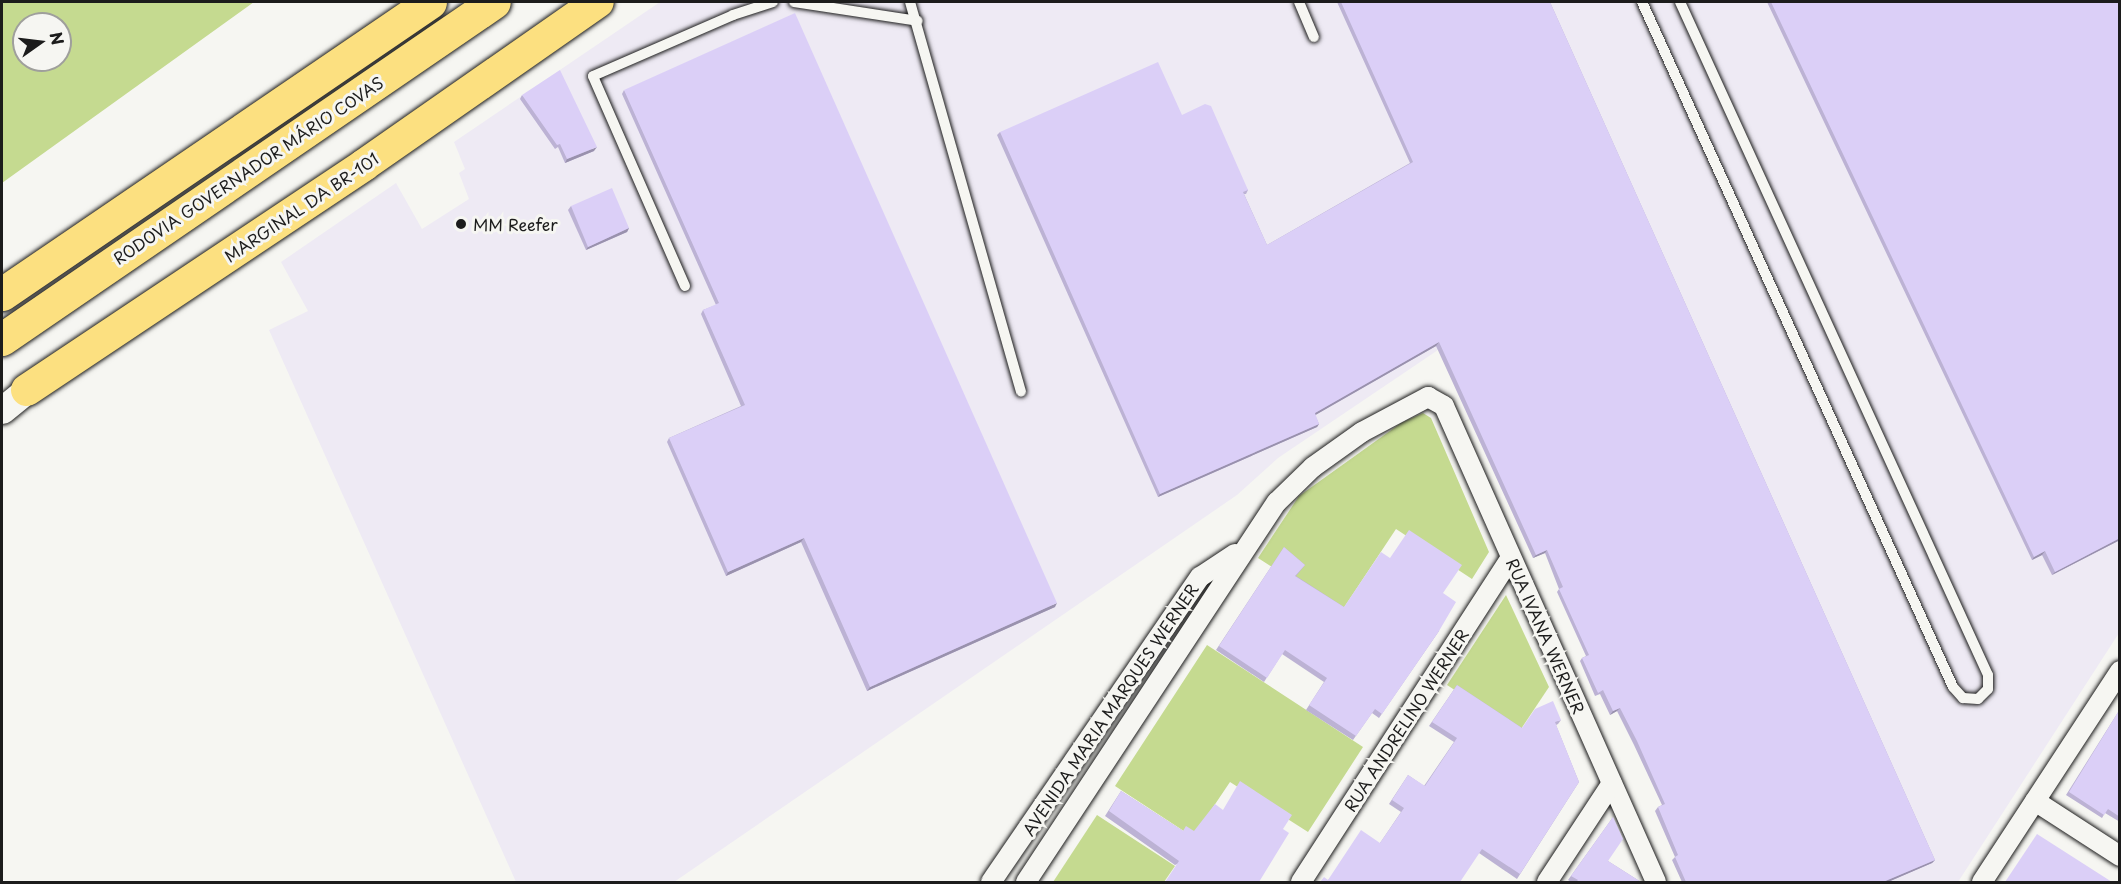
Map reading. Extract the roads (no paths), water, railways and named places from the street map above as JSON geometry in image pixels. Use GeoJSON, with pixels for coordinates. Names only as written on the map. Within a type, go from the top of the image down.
{"type":"FeatureCollection","features":[{"type":"Feature","properties":{"kind":"highway"},"geometry":{"type":"LineString","coordinates":[[2,294],[430,2]]}},
{"type":"Feature","properties":{"kind":"highway","name":"RODOVIA GOVERNADOR MÁRIO COVAS"},"geometry":{"type":"LineString","coordinates":[[2,339],[494,2]]}},
{"type":"Feature","properties":{"kind":"main road","name":"MARGINAL DA BR-101"},"geometry":{"type":"LineString","coordinates":[[2,410],[27,390],[364,165],[598,2]]}},
{"type":"Feature","properties":{"kind":"street","name":"AVENIDA MARIA MARQUES WERNER"},"geometry":{"type":"LineString","coordinates":[[1026,882],[1242,549],[1277,502],[1313,467],[1362,432],[1428,397]]}},
{"type":"Feature","properties":{"kind":"street","name":"RUA IVANA WERNER"},"geometry":{"type":"LineString","coordinates":[[1428,397],[1443,406],[1656,882]]}},
{"type":"Feature","properties":{"kind":"street","name":"AVENIDA MARIA MARQUES WERNER"},"geometry":{"type":"LineString","coordinates":[[991,882],[1200,577],[1242,549]]}},
{"type":"Feature","properties":{"kind":"street","name":"RUA ANDRELINO WERNER"},"geometry":{"type":"LineString","coordinates":[[1301,882],[1511,558]]}},
{"type":"Feature","properties":{"kind":"street"},"geometry":{"type":"LineString","coordinates":[[1982,882],[2120,671]]}},
{"type":"Feature","properties":{"kind":"street"},"geometry":{"type":"LineString","coordinates":[[1547,882],[1612,783]]}},
{"type":"Feature","properties":{"kind":"street"},"geometry":{"type":"LineString","coordinates":[[2035,801],[2120,856]]}},
{"type":"Feature","properties":{"kind":"lane"},"geometry":{"type":"LineString","coordinates":[[685,286],[593,76],[733,15],[772,2]]}},
{"type":"Feature","properties":{"kind":"lane"},"geometry":{"type":"LineString","coordinates":[[794,2],[918,21]]}},
{"type":"Feature","properties":{"kind":"lane"},"geometry":{"type":"LineString","coordinates":[[910,2],[918,21],[1021,392]]}},
{"type":"Feature","properties":{"kind":"lane"},"geometry":{"type":"LineString","coordinates":[[1299,2],[1314,37]]}},
{"type":"Feature","properties":{"kind":"lane"},"geometry":{"type":"LineString","coordinates":[[1642,2],[1953,687],[1963,698],[1977,699],[1988,689],[1988,675],[1680,2]]}},
{"type":"Feature","properties":{"kind":"place","name":"MM Reefer"},"geometry":{"type":"Point","coordinates":[461,224]}}]}
